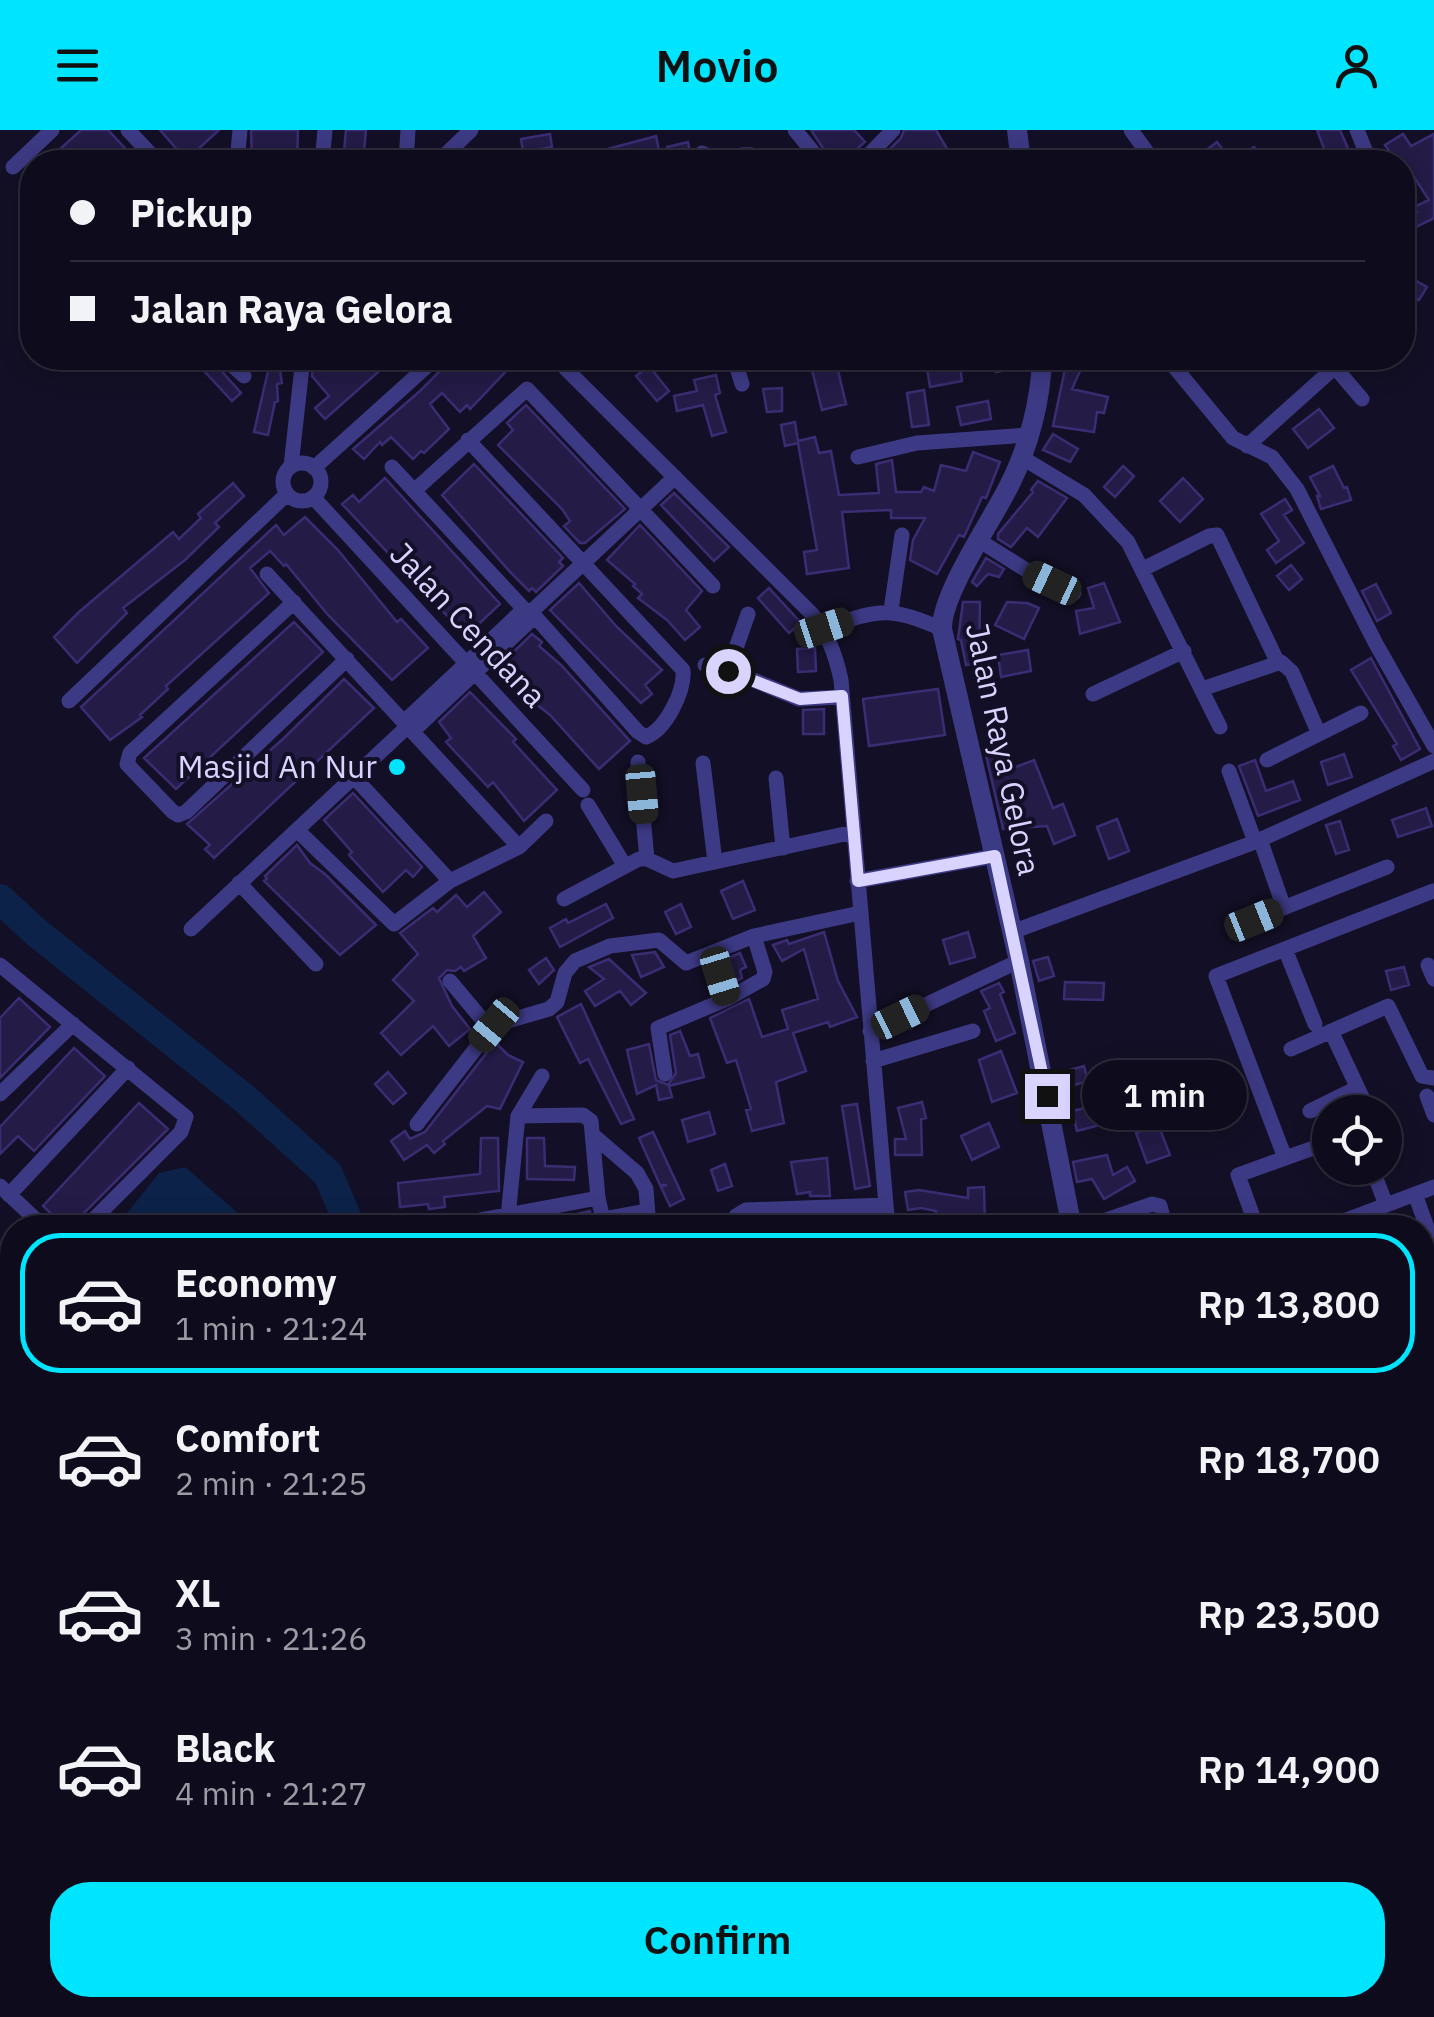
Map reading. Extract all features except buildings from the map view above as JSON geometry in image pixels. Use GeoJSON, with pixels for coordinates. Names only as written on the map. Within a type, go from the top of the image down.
{"type":"FeatureCollection","features":[{"type":"Feature","properties":{"kind":"street"},"geometry":{"type":"LineString","coordinates":[[128,130],[147,150]]}},
{"type":"Feature","properties":{"kind":"street"},"geometry":{"type":"LineString","coordinates":[[450,150],[471,130]]}},
{"type":"Feature","properties":{"kind":"street"},"geometry":{"type":"LineString","coordinates":[[795,130],[811,150]]}},
{"type":"Feature","properties":{"kind":"street"},"geometry":{"type":"LineString","coordinates":[[874,150],[893,130]]}},
{"type":"Feature","properties":{"kind":"street"},"geometry":{"type":"LineString","coordinates":[[13,168],[20,164]]}},
{"type":"Feature","properties":{"kind":"street"},"geometry":{"type":"LineString","coordinates":[[237,370],[244,376]]}},
{"type":"Feature","properties":{"kind":"street"},"geometry":{"type":"LineString","coordinates":[[287,494],[284,476],[292,466],[305,370]]}},
{"type":"Feature","properties":{"kind":"street"},"geometry":{"type":"LineString","coordinates":[[314,468],[423,370]]}},
{"type":"Feature","properties":{"kind":"street"},"geometry":{"type":"LineString","coordinates":[[570,370],[824,628],[838,664],[887,1215]]}},
{"type":"Feature","properties":{"kind":"street"},"geometry":{"type":"LineString","coordinates":[[738,370],[742,384]]}},
{"type":"Feature","properties":{"kind":"street","name":"Jalan Raya Gelora"},"geometry":{"type":"LineString","coordinates":[[1041,370],[1021,457],[948,600],[942,629],[1019,960],[1069,1215]]}},
{"type":"Feature","properties":{"kind":"street"},"geometry":{"type":"LineString","coordinates":[[1182,370],[1233,438],[1272,457],[1296,489],[1434,746]]}},
{"type":"Feature","properties":{"kind":"street"},"geometry":{"type":"LineString","coordinates":[[1247,446],[1323,370]]}},
{"type":"Feature","properties":{"kind":"street"},"geometry":{"type":"LineString","coordinates":[[1338,370],[1362,399]]}},
{"type":"Feature","properties":{"kind":"street"},"geometry":{"type":"LineString","coordinates":[[414,490],[528,389],[713,586]]}},
{"type":"Feature","properties":{"kind":"street"},"geometry":{"type":"LineString","coordinates":[[858,457],[917,444],[1028,435]]}},
{"type":"Feature","properties":{"kind":"street"},"geometry":{"type":"LineString","coordinates":[[392,467],[638,732],[650,736],[660,729],[684,683],[684,670],[468,440]]}},
{"type":"Feature","properties":{"kind":"street"},"geometry":{"type":"LineString","coordinates":[[1021,457],[1084,495],[1128,542],[1220,727]]}},
{"type":"Feature","properties":{"kind":"street"},"geometry":{"type":"LineString","coordinates":[[287,494],[299,501],[313,497],[320,483],[314,468],[303,463],[292,466]]}},
{"type":"Feature","properties":{"kind":"street"},"geometry":{"type":"LineString","coordinates":[[191,929],[675,477]]}},
{"type":"Feature","properties":{"kind":"street"},"geometry":{"type":"LineString","coordinates":[[69,701],[287,494]]}},
{"type":"Feature","properties":{"kind":"street","name":"Jalan Cendana"},"geometry":{"type":"LineString","coordinates":[[313,497],[586,798],[625,866]]}},
{"type":"Feature","properties":{"kind":"street"},"geometry":{"type":"LineString","coordinates":[[891,610],[902,534]]}},
{"type":"Feature","properties":{"kind":"street"},"geometry":{"type":"LineString","coordinates":[[1144,569],[1217,535],[1277,661],[1292,672],[1319,734]]}},
{"type":"Feature","properties":{"kind":"street"},"geometry":{"type":"LineString","coordinates":[[980,540],[1030,572],[1074,593]]}},
{"type":"Feature","properties":{"kind":"street"},"geometry":{"type":"LineString","coordinates":[[268,574],[518,848]]}},
{"type":"Feature","properties":{"kind":"street"},"geometry":{"type":"LineString","coordinates":[[294,602],[126,758],[127,764],[173,812],[186,812],[347,659]]}},
{"type":"Feature","properties":{"kind":"street"},"geometry":{"type":"LineString","coordinates":[[824,628],[871,612],[891,610],[942,629]]}},
{"type":"Feature","properties":{"kind":"street"},"geometry":{"type":"LineString","coordinates":[[728,671],[748,614]]}},
{"type":"Feature","properties":{"kind":"street"},"geometry":{"type":"LineString","coordinates":[[1093,694],[1184,651]]}},
{"type":"Feature","properties":{"kind":"street"},"geometry":{"type":"LineString","coordinates":[[1202,689],[1277,661]]}},
{"type":"Feature","properties":{"kind":"street"},"geometry":{"type":"LineString","coordinates":[[705,665],[800,699],[842,696]]}},
{"type":"Feature","properties":{"kind":"street"},"geometry":{"type":"LineString","coordinates":[[1267,760],[1361,713]]}},
{"type":"Feature","properties":{"kind":"street"},"geometry":{"type":"LineString","coordinates":[[1012,932],[1257,840],[1434,761]]}},
{"type":"Feature","properties":{"kind":"street"},"geometry":{"type":"LineString","coordinates":[[638,762],[647,859]]}},
{"type":"Feature","properties":{"kind":"street"},"geometry":{"type":"LineString","coordinates":[[703,763],[715,862]]}},
{"type":"Feature","properties":{"kind":"street"},"geometry":{"type":"LineString","coordinates":[[1229,771],[1284,908]]}},
{"type":"Feature","properties":{"kind":"street"},"geometry":{"type":"LineString","coordinates":[[354,777],[450,881]]}},
{"type":"Feature","properties":{"kind":"street"},"geometry":{"type":"LineString","coordinates":[[776,778],[783,848]]}},
{"type":"Feature","properties":{"kind":"street"},"geometry":{"type":"LineString","coordinates":[[296,830],[394,924],[450,881],[518,848],[546,821]]}},
{"type":"Feature","properties":{"kind":"street"},"geometry":{"type":"LineString","coordinates":[[564,898],[625,866],[647,859],[672,872],[854,832]]}},
{"type":"Feature","properties":{"kind":"street"},"geometry":{"type":"LineString","coordinates":[[858,881],[995,856]]}},
{"type":"Feature","properties":{"kind":"street"},"geometry":{"type":"LineString","coordinates":[[1254,920],[1387,867]]}},
{"type":"Feature","properties":{"kind":"street"},"geometry":{"type":"LineString","coordinates":[[239,882],[316,964]]}},
{"type":"Feature","properties":{"kind":"street"},"geometry":{"type":"LineString","coordinates":[[1286,1158],[1216,976],[1433,892]]}},
{"type":"Feature","properties":{"kind":"street"},"geometry":{"type":"LineString","coordinates":[[417,1124],[494,1025],[549,1009],[561,996],[565,973],[575,961],[610,946],[659,940],[684,964],[754,936],[860,913]]}},
{"type":"Feature","properties":{"kind":"street"},"geometry":{"type":"LineString","coordinates":[[665,1074],[658,1028],[727,999],[764,976],[754,936]]}},
{"type":"Feature","properties":{"kind":"street"},"geometry":{"type":"LineString","coordinates":[[1286,949],[1314,1024]]}},
{"type":"Feature","properties":{"kind":"street"},"geometry":{"type":"LineString","coordinates":[[712,953],[727,999]]}},
{"type":"Feature","properties":{"kind":"street"},"geometry":{"type":"LineString","coordinates":[[870,1031],[1019,960]]}},
{"type":"Feature","properties":{"kind":"street"},"geometry":{"type":"LineString","coordinates":[[1,969],[184,1114],[185,1128],[99,1215]]}},
{"type":"Feature","properties":{"kind":"street"},"geometry":{"type":"LineString","coordinates":[[450,981],[481,1018],[494,1025]]}},
{"type":"Feature","properties":{"kind":"street"},"geometry":{"type":"LineString","coordinates":[[1291,1049],[1388,1006],[1422,1076],[1434,1078]]}},
{"type":"Feature","properties":{"kind":"street"},"geometry":{"type":"LineString","coordinates":[[0,1094],[73,1024]]}},
{"type":"Feature","properties":{"kind":"street"},"geometry":{"type":"LineString","coordinates":[[873,1061],[972,1030]]}},
{"type":"Feature","properties":{"kind":"street"},"geometry":{"type":"LineString","coordinates":[[1331,1032],[1360,1095]]}},
{"type":"Feature","properties":{"kind":"street"},"geometry":{"type":"LineString","coordinates":[[32,1215],[5,1190],[128,1068]]}},
{"type":"Feature","properties":{"kind":"street"},"geometry":{"type":"LineString","coordinates":[[508,1215],[518,1116],[542,1076]]}},
{"type":"Feature","properties":{"kind":"street"},"geometry":{"type":"LineString","coordinates":[[1310,1111],[1357,1088]]}},
{"type":"Feature","properties":{"kind":"street"},"geometry":{"type":"LineString","coordinates":[[1427,1096],[1434,1115]]}},
{"type":"Feature","properties":{"kind":"street"},"geometry":{"type":"LineString","coordinates":[[518,1116],[583,1115],[593,1124],[603,1215]]}},
{"type":"Feature","properties":{"kind":"street"},"geometry":{"type":"LineString","coordinates":[[594,1136],[637,1173],[652,1215]]}},
{"type":"Feature","properties":{"kind":"street"},"geometry":{"type":"LineString","coordinates":[[1252,1215],[1238,1175],[1312,1149]]}},
{"type":"Feature","properties":{"kind":"street"},"geometry":{"type":"LineString","coordinates":[[1378,1185],[1386,1205]]}},
{"type":"Feature","properties":{"kind":"street"},"geometry":{"type":"LineString","coordinates":[[1359,1215],[1434,1187]]}},
{"type":"Feature","properties":{"kind":"street"},"geometry":{"type":"LineString","coordinates":[[1415,1194],[1423,1215]]}},
{"type":"Feature","properties":{"kind":"street"},"geometry":{"type":"LineString","coordinates":[[517,1215],[598,1198]]}},
{"type":"Feature","properties":{"kind":"street"},"geometry":{"type":"LineString","coordinates":[[1120,1215],[1152,1204],[1160,1206],[1162,1215]]}},
{"type":"Feature","properties":{"kind":"street"},"geometry":{"type":"LineString","coordinates":[[741,1215],[746,1210],[886,1206]]}},
{"type":"Feature","properties":{"kind":"street"},"geometry":{"type":"LineString","coordinates":[[807,1207],[808,1215]]}},
{"type":"Feature","properties":{"kind":"water"},"geometry":{"type":"Polygon","coordinates":[[[185,1167],[240,1215],[126,1215],[159,1173],[185,1167]]]}},
{"type":"Feature","properties":{"kind":"waterway"},"geometry":{"type":"LineString","coordinates":[[0,899],[245,1099],[328,1174],[345,1215]]}},
{"type":"Feature","properties":{"kind":"place","name":"Masjid An Nur"},"geometry":{"type":"Point","coordinates":[397,767]}},
{"type":"Feature","properties":{"kind":"route"},"geometry":{"type":"LineString","coordinates":[[728,671],[800,699],[842,696],[858,881],[995,856],[1047,1096]]}}]}
